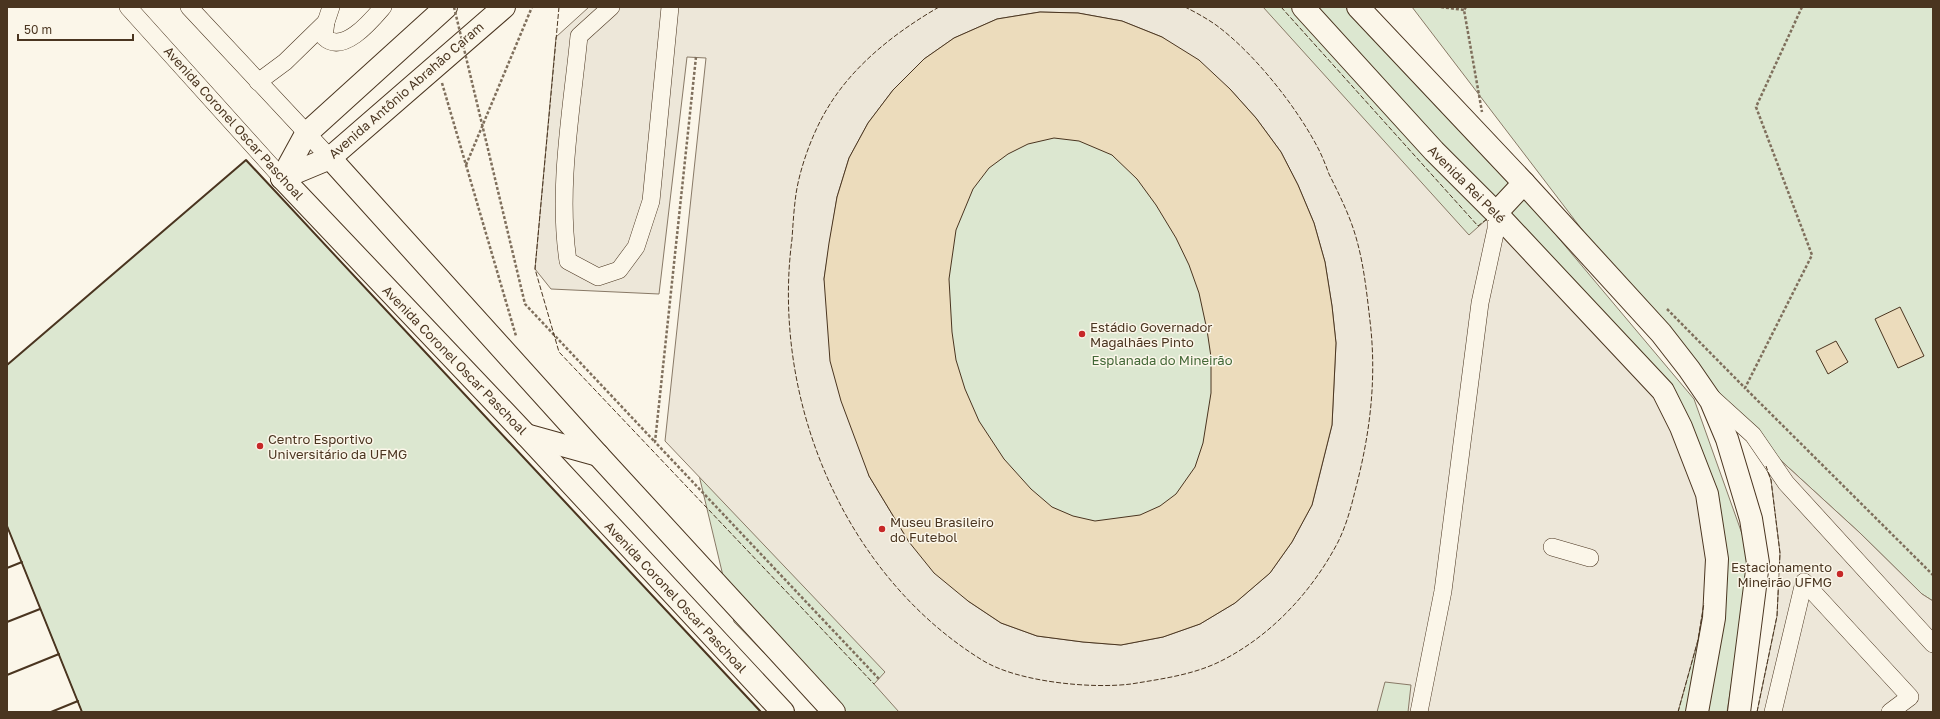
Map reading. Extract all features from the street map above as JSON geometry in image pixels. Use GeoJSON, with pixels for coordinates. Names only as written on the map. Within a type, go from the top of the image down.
{"type":"FeatureCollection","features":[{"type":"Feature","properties":{"kind":"main road"},"geometry":{"type":"LineString","coordinates":[[282,178],[306,134],[446,7]]}},
{"type":"Feature","properties":{"kind":"main road","name":"Avenida Antônio Abrahão Caram"},"geometry":{"type":"LineString","coordinates":[[282,178],[330,158],[504,7]]}},
{"type":"Feature","properties":{"kind":"main road","name":"Avenida Rei Pelé"},"geometry":{"type":"LineString","coordinates":[[1303,7],[1336,46],[1434,151],[1496,213],[1633,358],[1662,391],[1681,427],[1707,494],[1717,559],[1714,618],[1697,712]]}},
{"type":"Feature","properties":{"kind":"main road"},"geometry":{"type":"LineString","coordinates":[[1325,7],[1336,46]]}},
{"type":"Feature","properties":{"kind":"main road"},"geometry":{"type":"LineString","coordinates":[[1358,7],[1524,183],[1661,333],[1704,390],[1711,402],[1727,439],[1751,518],[1758,563],[1739,712]]}},
{"type":"Feature","properties":{"kind":"main road"},"geometry":{"type":"LineString","coordinates":[[330,158],[598,455],[834,712]]}},
{"type":"Feature","properties":{"kind":"main road","name":"Avenida Coronel Oscar Paschoal"},"geometry":{"type":"LineString","coordinates":[[282,178],[526,435],[626,545],[783,712]]}},
{"type":"Feature","properties":{"kind":"main road"},"geometry":{"type":"LineString","coordinates":[[1496,213],[1524,183]]}},
{"type":"Feature","properties":{"kind":"main road"},"geometry":{"type":"LineString","coordinates":[[526,435],[598,455]]}},
{"type":"Feature","properties":{"kind":"street","name":"Avenida Coronel Oscar Paschoal"},"geometry":{"type":"LineString","coordinates":[[128,7],[282,178]]}},
{"type":"Feature","properties":{"kind":"street"},"geometry":{"type":"LineString","coordinates":[[189,7],[330,158]]}},
{"type":"Feature","properties":{"kind":"street"},"geometry":{"type":"LineString","coordinates":[[329,15],[324,37],[330,42],[339,43],[363,29],[383,7]]}},
{"type":"Feature","properties":{"kind":"street"},"geometry":{"type":"LineString","coordinates":[[611,7],[579,36],[564,192],[564,234],[568,261],[598,277],[619,270],[636,247],[651,201],[670,7]]}},
{"type":"Feature","properties":{"kind":"street"},"geometry":{"type":"LineString","coordinates":[[258,82],[285,62],[329,15]]}},
{"type":"Feature","properties":{"kind":"street"},"geometry":{"type":"LineString","coordinates":[[1419,712],[1443,591],[1480,303],[1496,229],[1496,213]]}},
{"type":"Feature","properties":{"kind":"street"},"geometry":{"type":"LineString","coordinates":[[1704,390],[1753,435],[1786,483],[1933,644]]}},
{"type":"Feature","properties":{"kind":"street"},"geometry":{"type":"LineString","coordinates":[[1552,547],[1590,558]]}},
{"type":"Feature","properties":{"kind":"street"},"geometry":{"type":"LineString","coordinates":[[1774,712],[1804,582],[1910,697],[1890,712]]}},
{"type":"Feature","properties":{"kind":"path"},"geometry":{"type":"LineString","coordinates":[[454,7],[525,304],[880,679]]}},
{"type":"Feature","properties":{"kind":"path"},"geometry":{"type":"LineString","coordinates":[[466,166],[532,7]]}},
{"type":"Feature","properties":{"kind":"path"},"geometry":{"type":"LineString","coordinates":[[1442,7],[1464,10]]}},
{"type":"Feature","properties":{"kind":"path"},"geometry":{"type":"LineString","coordinates":[[1466,7],[1464,10],[1483,114]]}},
{"type":"Feature","properties":{"kind":"path"},"geometry":{"type":"LineString","coordinates":[[1745,388],[1812,255],[1756,107],[1802,7]]}},
{"type":"Feature","properties":{"kind":"path"},"geometry":{"type":"LineString","coordinates":[[655,442],[696,57]]}},
{"type":"Feature","properties":{"kind":"path"},"geometry":{"type":"LineString","coordinates":[[437,64],[518,340]]}},
{"type":"Feature","properties":{"kind":"path"},"geometry":{"type":"LineString","coordinates":[[1666,309],[1933,575]]}},
{"type":"Feature","properties":{"kind":"green space","name":"Esplanada do Mineirão"},"geometry":{"type":"Polygon","coordinates":[[[729,7],[1351,7],[1503,172],[1694,399],[1751,559],[1727,712],[822,712],[734,622],[688,429],[729,7]]]}},
{"type":"Feature","properties":{"kind":"green space"},"geometry":{"type":"Polygon","coordinates":[[[1412,7],[1933,7],[1933,601],[1922,594],[1860,533],[1753,435],[1661,333],[1412,7]]]}},
{"type":"Feature","properties":{"kind":"green space","name":"Centro Esportivo Universitário da UFMG"},"geometry":{"type":"Polygon","coordinates":[[[246,160],[761,712],[82,712],[7,526],[7,365],[246,160]]]}},
{"type":"Feature","properties":{"kind":"shaded area"},"geometry":{"type":"Polygon","coordinates":[[[589,7],[1263,7],[1469,235],[1487,219],[1622,360],[1667,413],[1691,459],[1709,542],[1705,598],[1698,640],[1678,712],[1408,712],[1411,685],[1385,682],[1377,712],[899,712],[874,684],[885,672],[665,441],[706,58],[687,57],[659,294],[551,289],[535,269],[556,37],[589,7]],[[1040,12],[997,19],[954,38],[924,59],[893,90],[868,123],[849,158],[837,197],[824,279],[869,476],[909,542],[968,601],[1001,623],[1037,636],[1121,645],[1163,637],[1200,624],[1235,603],[1270,573],[1292,542],[1312,505],[1332,425],[1336,343],[1325,262],[1314,223],[1298,185],[1281,152],[1256,118],[1230,89],[1162,37],[1122,21],[1078,13],[1040,12]]]}},
{"type":"Feature","properties":{"kind":"shaded area","name":"Estacionamento Mineirão UFMG"},"geometry":{"type":"Polygon","coordinates":[[[1753,435],[1860,533],[1922,594],[1933,601],[1933,712],[1757,712],[1777,616],[1780,553],[1771,480],[1753,435]]]}},
{"type":"Feature","properties":{"kind":"building","name":"Estádio Governador Magalhães Pinto"},"geometry":{"type":"Polygon","coordinates":[[[1040,12],[1078,13],[1122,21],[1162,37],[1199,60],[1230,89],[1256,118],[1281,152],[1298,185],[1314,223],[1325,262],[1336,343],[1332,425],[1312,505],[1292,542],[1270,573],[1235,603],[1200,624],[1163,637],[1121,645],[1037,636],[1001,623],[968,601],[934,573],[909,542],[869,476],[841,401],[830,361],[824,279],[837,197],[849,158],[868,123],[893,90],[924,59],[954,38],[997,19],[1040,12]],[[1054,138],[1028,144],[1008,154],[989,168],[973,189],[956,230],[949,279],[952,332],[956,360],[965,389],[979,421],[1004,459],[1031,489],[1052,507],[1073,516],[1095,521],[1140,515],[1160,506],[1176,494],[1195,467],[1203,443],[1211,393],[1211,357],[1199,293],[1189,265],[1176,238],[1156,205],[1137,179],[1112,155],[1079,141],[1054,138]]]}},
{"type":"Feature","properties":{"kind":"building"},"geometry":{"type":"Polygon","coordinates":[[[1900,307],[1924,356],[1898,368],[1875,319],[1900,307]]]}},
{"type":"Feature","properties":{"kind":"building"},"geometry":{"type":"Polygon","coordinates":[[[1836,341],[1848,362],[1828,374],[1816,351],[1836,341]]]}},
{"type":"Feature","properties":{"kind":"fence"},"geometry":{"type":"LineString","coordinates":[[559,7],[535,269],[559,352],[874,684]]}},
{"type":"Feature","properties":{"kind":"fence"},"geometry":{"type":"LineString","coordinates":[[939,7],[907,27],[877,51],[849,78],[822,118],[804,161],[796,194],[788,299],[793,360],[806,419],[827,477],[855,531],[891,580],[933,624],[982,660],[997,668],[1034,679],[1096,685],[1131,684],[1176,676],[1209,666],[1238,652],[1255,640],[1288,611],[1316,578],[1328,560],[1346,523],[1365,449],[1371,407],[1373,364],[1372,343],[1365,281],[1359,251],[1352,224],[1320,153],[1310,133],[1287,99],[1245,50],[1212,22],[1185,7]]}},
{"type":"Feature","properties":{"kind":"fence"},"geometry":{"type":"LineString","coordinates":[[1281,7],[1478,226],[1487,219],[1489,221]]}},
{"type":"Feature","properties":{"kind":"fence"},"geometry":{"type":"LineString","coordinates":[[1757,712],[1777,616],[1780,553],[1771,480],[1766,466]]}},
{"type":"Feature","properties":{"kind":"fence"},"geometry":{"type":"LineString","coordinates":[[1678,712],[1698,640],[1704,603]]}},
{"type":"Feature","properties":{"kind":"wall"},"geometry":{"type":"LineString","coordinates":[[7,365],[246,160],[761,712]]}},
{"type":"Feature","properties":{"kind":"wall"},"geometry":{"type":"LineString","coordinates":[[7,526],[82,712]]}},
{"type":"Feature","properties":{"kind":"wall"},"geometry":{"type":"LineString","coordinates":[[7,568],[22,562]]}},
{"type":"Feature","properties":{"kind":"wall"},"geometry":{"type":"LineString","coordinates":[[7,622],[40,609]]}},
{"type":"Feature","properties":{"kind":"wall"},"geometry":{"type":"LineString","coordinates":[[7,675],[59,654]]}},
{"type":"Feature","properties":{"kind":"wall"},"geometry":{"type":"LineString","coordinates":[[51,712],[78,701]]}},
{"type":"Feature","properties":{"kind":"place","name":"Estádio Governador Magalhães Pinto"},"geometry":{"type":"Point","coordinates":[1082,334]}},
{"type":"Feature","properties":{"kind":"place","name":"Centro Esportivo Universitário da UFMG"},"geometry":{"type":"Point","coordinates":[260,446]}},
{"type":"Feature","properties":{"kind":"place","name":"Museu Brasileiro do Futebol"},"geometry":{"type":"Point","coordinates":[882,529]}},
{"type":"Feature","properties":{"kind":"place","name":"Estacionamento Mineirão UFMG"},"geometry":{"type":"Point","coordinates":[1840,574]}}]}
